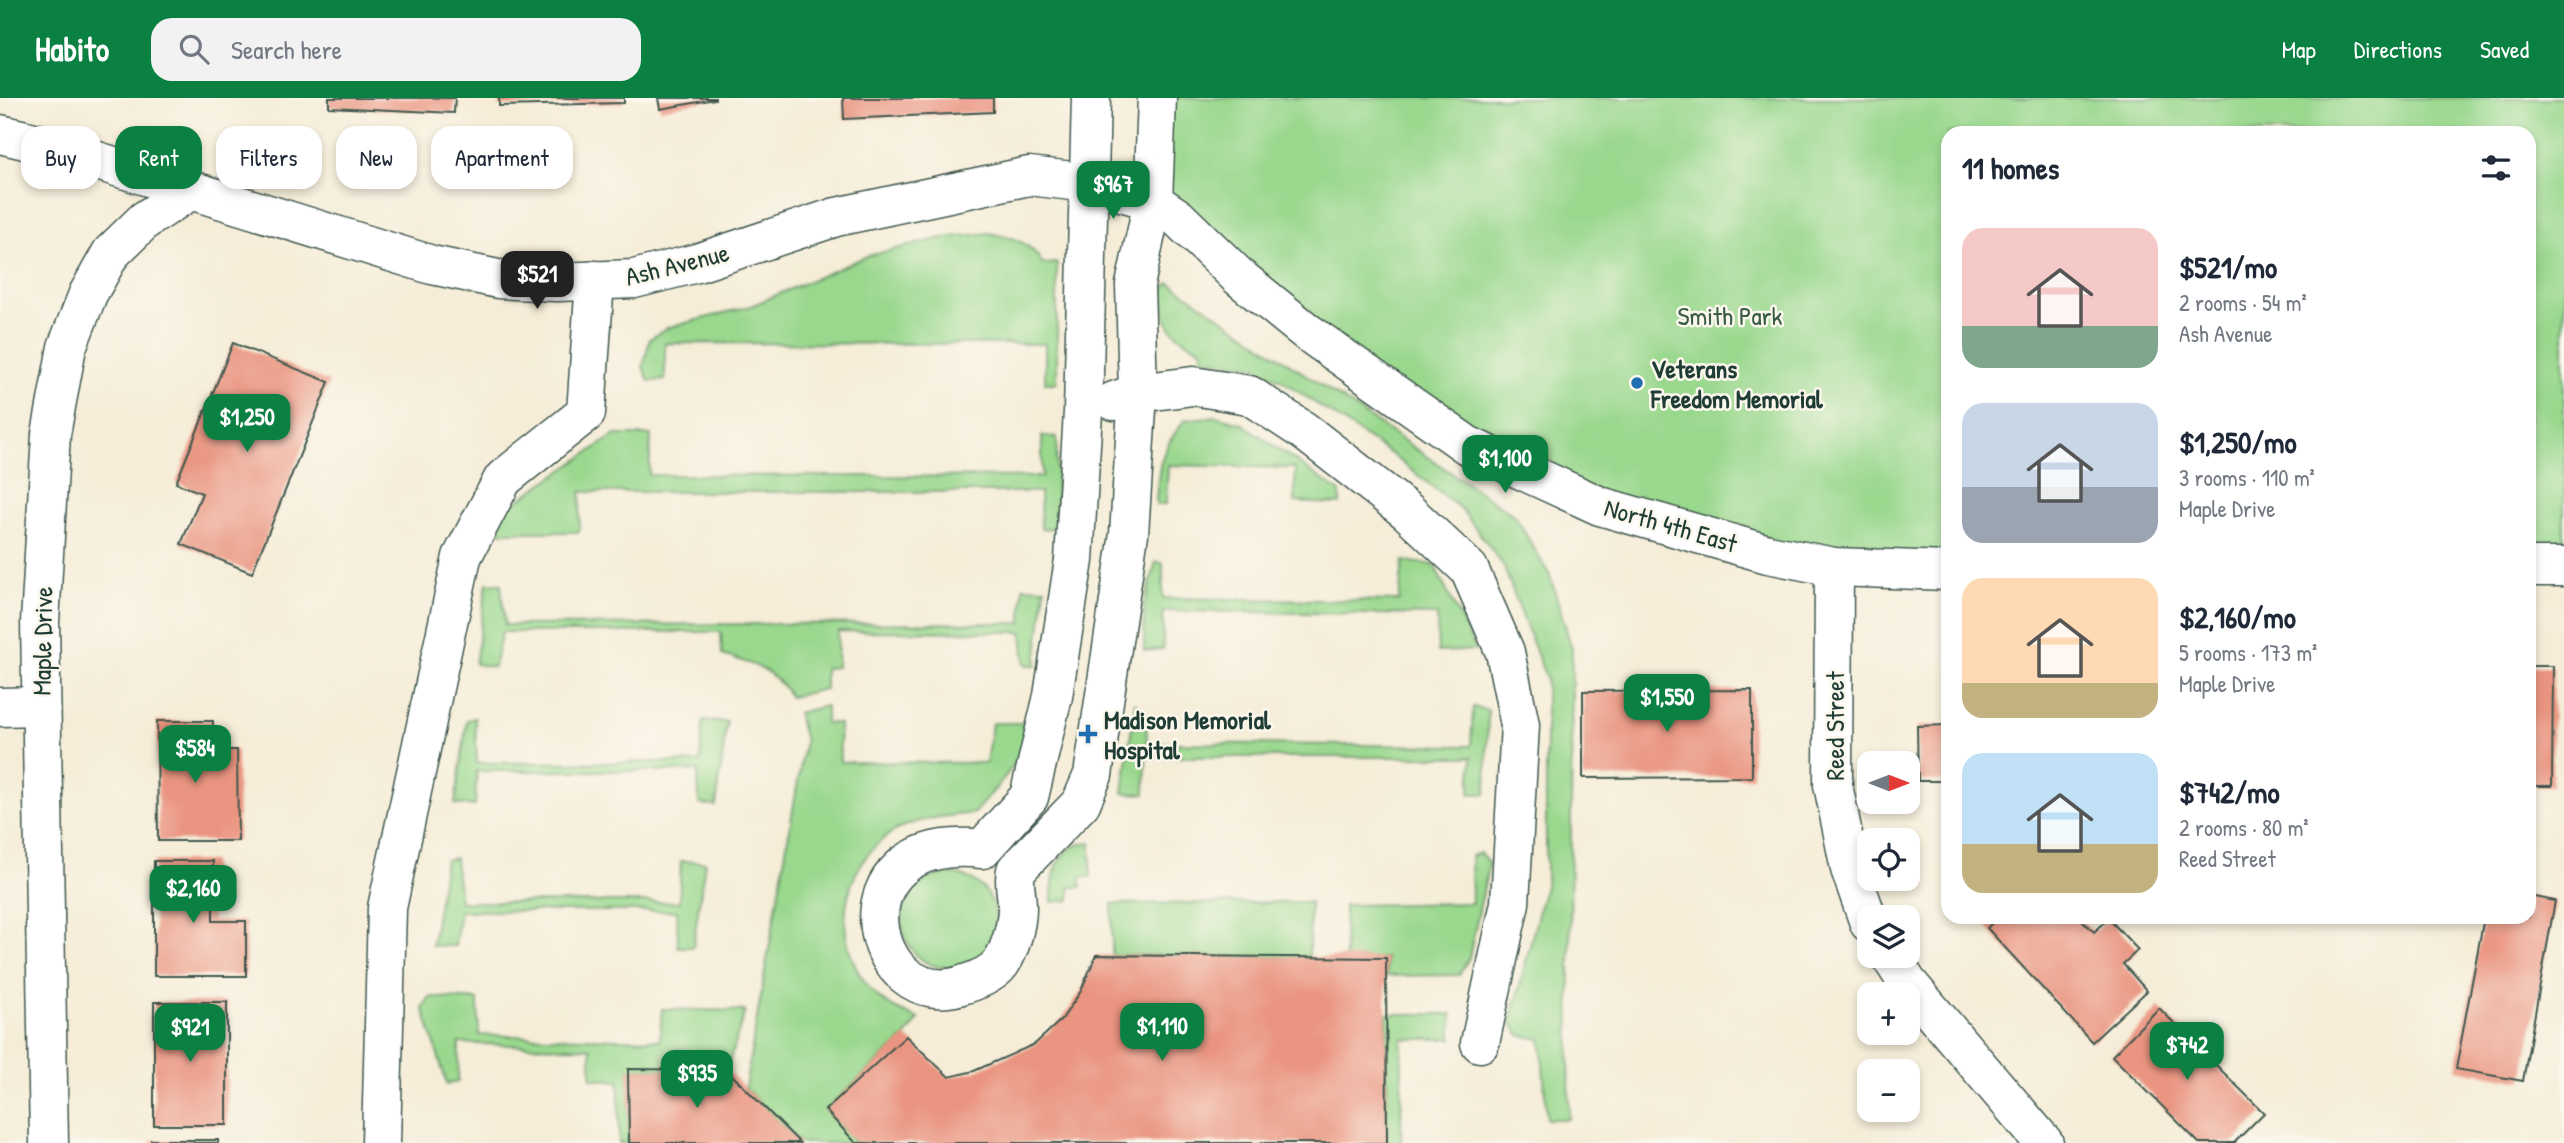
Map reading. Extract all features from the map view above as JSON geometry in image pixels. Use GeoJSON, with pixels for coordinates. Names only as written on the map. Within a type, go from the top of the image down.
{"type":"FeatureCollection","features":[{"type":"Feature","properties":{"kind":"street"},"geometry":{"type":"LineString","coordinates":[[1090,98],[1083,412],[1074,559],[1053,696],[1028,797],[982,849],[941,846],[904,863],[890,881],[880,905],[879,933],[888,958],[906,976],[930,986],[956,988],[982,978],[1000,964],[1012,939],[1017,907],[1013,884],[1016,870],[1080,803],[1093,775],[1129,534],[1138,393],[1135,285],[1153,201],[1157,98]]}},
{"type":"Feature","properties":{"kind":"street","name":"Ash Avenue"},"geometry":{"type":"LineString","coordinates":[[0,135],[46,145],[432,265],[499,279],[557,282],[634,279],[697,263],[836,217],[1029,176],[1090,183],[1153,201]]}},
{"type":"Feature","properties":{"kind":"street","name":"Maple Drive"},"geometry":{"type":"LineString","coordinates":[[48,1143],[40,622],[51,433],[67,347],[88,294],[111,253],[145,220],[191,190]]}},
{"type":"Feature","properties":{"kind":"street","name":"North 4th East"},"geometry":{"type":"LineString","coordinates":[[1153,201],[1177,217],[1239,277],[1307,332],[1467,444],[1600,506],[1768,554],[1834,567],[1941,571]]}},
{"type":"Feature","properties":{"kind":"street"},"geometry":{"type":"LineString","coordinates":[[381,1143],[387,908],[462,557],[503,478],[586,413],[594,280]]}},
{"type":"Feature","properties":{"kind":"street"},"geometry":{"type":"LineString","coordinates":[[1083,412],[1138,393],[1193,387],[1249,395],[1304,431],[1407,511],[1469,569],[1505,652],[1520,725],[1510,903],[1480,1043]]}},
{"type":"Feature","properties":{"kind":"street","name":"Reed Street"},"geometry":{"type":"LineString","coordinates":[[1834,567],[1833,785],[1850,869],[1863,905]]}},
{"type":"Feature","properties":{"kind":"street"},"geometry":{"type":"LineString","coordinates":[[2536,567],[2564,567]]}},
{"type":"Feature","properties":{"kind":"street"},"geometry":{"type":"LineString","coordinates":[[0,706],[41,706]]}},
{"type":"Feature","properties":{"kind":"street"},"geometry":{"type":"LineString","coordinates":[[1898,968],[2035,1140]]}},
{"type":"Feature","properties":{"kind":"green space","name":"Smith Park"},"geometry":{"type":"Polygon","coordinates":[[[1164,98],[2564,98],[2564,567],[2536,567],[2536,126],[1941,126],[1941,567],[1889,571],[1600,506],[1307,332],[1165,186],[1164,98]]]}},
{"type":"Feature","properties":{"kind":"green space"},"geometry":{"type":"Polygon","coordinates":[[[988,233],[1020,241],[1038,256],[1043,264],[1057,263],[1057,383],[1045,383],[1045,344],[665,343],[665,380],[649,381],[643,367],[650,339],[667,328],[751,306],[867,256],[942,238],[988,233]]]}},
{"type":"Feature","properties":{"kind":"green space"},"geometry":{"type":"Polygon","coordinates":[[[1170,283],[1515,516],[1550,576],[1572,649],[1569,1119],[1547,1119],[1541,1039],[1519,1035],[1511,1021],[1546,882],[1546,678],[1503,565],[1462,510],[1391,454],[1281,380],[1254,366],[1200,358],[1203,350],[1176,334],[1167,320],[1162,289],[1170,283]]]}},
{"type":"Feature","properties":{"kind":"green space"},"geometry":{"type":"Polygon","coordinates":[[[1216,416],[1241,423],[1340,492],[1340,504],[1295,502],[1295,468],[1168,465],[1166,504],[1156,505],[1162,459],[1170,440],[1185,420],[1216,416]]]}},
{"type":"Feature","properties":{"kind":"green space"},"geometry":{"type":"Polygon","coordinates":[[[615,435],[651,435],[649,475],[1042,477],[1042,436],[1057,437],[1056,528],[1041,529],[1040,492],[581,492],[579,532],[499,532],[499,513],[615,435]]]}},
{"type":"Feature","properties":{"kind":"green space"},"geometry":{"type":"Polygon","coordinates":[[[1403,561],[1434,565],[1476,650],[1438,652],[1437,615],[1163,611],[1163,649],[1144,651],[1144,605],[1156,562],[1163,563],[1163,598],[1399,601],[1403,561]]]}},
{"type":"Feature","properties":{"kind":"green space"},"geometry":{"type":"Polygon","coordinates":[[[487,583],[501,584],[505,625],[1022,623],[1023,587],[1045,588],[1036,665],[1025,665],[1022,632],[838,631],[837,667],[825,668],[825,689],[790,697],[777,680],[761,668],[722,655],[721,632],[502,632],[494,667],[475,664],[487,583]]]}},
{"type":"Feature","properties":{"kind":"green space"},"geometry":{"type":"Polygon","coordinates":[[[1135,703],[1146,713],[1147,743],[1471,746],[1473,707],[1488,710],[1486,794],[1470,794],[1472,757],[1146,757],[1145,794],[1123,793],[1135,703]]]}},
{"type":"Feature","properties":{"kind":"green space"},"geometry":{"type":"Polygon","coordinates":[[[826,706],[826,723],[839,724],[840,762],[986,763],[992,723],[1023,723],[1024,736],[1016,760],[1009,771],[974,813],[924,820],[896,830],[876,845],[861,864],[851,885],[846,908],[846,932],[851,955],[861,977],[882,1000],[919,1019],[906,1036],[825,1110],[856,1143],[800,1143],[745,1088],[805,740],[797,713],[826,706]]]}},
{"type":"Feature","properties":{"kind":"green space"},"geometry":{"type":"Polygon","coordinates":[[[475,718],[477,763],[700,762],[703,721],[727,722],[716,806],[699,804],[698,771],[477,771],[475,806],[455,804],[467,720],[475,718]]]}},
{"type":"Feature","properties":{"kind":"green space"},"geometry":{"type":"Polygon","coordinates":[[[1091,842],[1091,877],[1081,877],[1081,887],[1070,887],[1070,900],[1052,902],[1055,871],[1064,854],[1080,844],[1091,842]]]}},
{"type":"Feature","properties":{"kind":"green space"},"geometry":{"type":"Polygon","coordinates":[[[1480,853],[1489,863],[1469,958],[1459,975],[1387,976],[1386,958],[1345,959],[1344,905],[1472,903],[1471,856],[1480,853]]]}},
{"type":"Feature","properties":{"kind":"green space"},"geometry":{"type":"Polygon","coordinates":[[[455,858],[460,902],[679,902],[681,861],[705,862],[693,947],[678,947],[677,911],[460,911],[455,946],[432,946],[445,860],[455,858]]]}},
{"type":"Feature","properties":{"kind":"green space"},"geometry":{"type":"Polygon","coordinates":[[[949,874],[967,878],[982,888],[992,903],[996,921],[992,939],[982,954],[967,964],[949,968],[931,964],[916,954],[906,939],[902,921],[906,903],[916,888],[931,878],[949,874]]]}},
{"type":"Feature","properties":{"kind":"green space"},"geometry":{"type":"Polygon","coordinates":[[[1310,902],[1309,957],[1112,955],[1112,904],[1310,902]]]}},
{"type":"Feature","properties":{"kind":"green space"},"geometry":{"type":"Polygon","coordinates":[[[430,997],[478,1000],[479,1035],[660,1040],[662,1009],[745,1011],[727,1070],[629,1069],[629,1143],[619,1143],[619,1081],[591,1078],[591,1048],[459,1043],[458,1082],[447,1084],[423,1007],[430,997]]]}},
{"type":"Feature","properties":{"kind":"green space"},"geometry":{"type":"Polygon","coordinates":[[[1387,1014],[1452,1014],[1452,1039],[1402,1039],[1401,1143],[1387,1143],[1387,1014]]]}},
{"type":"Feature","properties":{"kind":"building"},"geometry":{"type":"Polygon","coordinates":[[[329,98],[455,98],[454,113],[329,107],[329,98]]]}},
{"type":"Feature","properties":{"kind":"building"},"geometry":{"type":"Polygon","coordinates":[[[499,98],[624,98],[624,103],[499,106],[499,98]]]}},
{"type":"Feature","properties":{"kind":"building"},"geometry":{"type":"Polygon","coordinates":[[[658,98],[715,98],[715,99],[660,109],[658,98]]]}},
{"type":"Feature","properties":{"kind":"building"},"geometry":{"type":"Polygon","coordinates":[[[843,98],[993,98],[993,112],[844,119],[843,98]]]}},
{"type":"Feature","properties":{"kind":"building"},"geometry":{"type":"Polygon","coordinates":[[[233,343],[329,382],[252,573],[181,544],[202,493],[176,483],[233,343]]]}},
{"type":"Feature","properties":{"kind":"building"},"geometry":{"type":"Polygon","coordinates":[[[2536,666],[2553,666],[2552,786],[2536,786],[2536,666]]]}},
{"type":"Feature","properties":{"kind":"building"},"geometry":{"type":"Polygon","coordinates":[[[1752,690],[1752,777],[1583,778],[1583,691],[1752,690]]]}},
{"type":"Feature","properties":{"kind":"building"},"geometry":{"type":"Polygon","coordinates":[[[157,721],[213,721],[213,750],[237,750],[238,841],[158,841],[157,721]]]}},
{"type":"Feature","properties":{"kind":"building"},"geometry":{"type":"Polygon","coordinates":[[[1941,725],[1941,781],[1920,781],[1920,751],[1917,751],[1917,726],[1941,725]]]}},
{"type":"Feature","properties":{"kind":"building"},"geometry":{"type":"Polygon","coordinates":[[[154,861],[213,861],[213,921],[246,921],[246,976],[154,976],[154,861]]]}},
{"type":"Feature","properties":{"kind":"building"},"geometry":{"type":"Polygon","coordinates":[[[2536,897],[2555,901],[2523,1081],[2456,1069],[2483,924],[2536,924],[2536,897]]]}},
{"type":"Feature","properties":{"kind":"building"},"geometry":{"type":"Polygon","coordinates":[[[1991,924],[2086,924],[2094,932],[2103,924],[2114,924],[2138,950],[2123,964],[2147,991],[2092,1042],[1987,928],[1991,924]]]}},
{"type":"Feature","properties":{"kind":"building"},"geometry":{"type":"Polygon","coordinates":[[[1096,955],[1386,958],[1387,1143],[856,1143],[825,1110],[906,1036],[949,1077],[974,1071],[1035,1044],[1062,1019],[1081,991],[1096,955]]]}},
{"type":"Feature","properties":{"kind":"building"},"geometry":{"type":"Polygon","coordinates":[[[154,1002],[227,1002],[227,1125],[154,1125],[154,1002]]]}},
{"type":"Feature","properties":{"kind":"building"},"geometry":{"type":"Polygon","coordinates":[[[2159,1008],[2264,1113],[2234,1143],[2199,1143],[2112,1056],[2159,1008]]]}},
{"type":"Feature","properties":{"kind":"building"},"geometry":{"type":"Polygon","coordinates":[[[628,1069],[727,1070],[800,1143],[629,1143],[628,1069]]]}},
{"type":"Feature","properties":{"kind":"building"},"geometry":{"type":"Polygon","coordinates":[[[151,1140],[218,1140],[218,1143],[151,1143],[151,1140]]]}},
{"type":"Feature","properties":{"kind":"place","name":"Veterans Freedom Memorial"},"geometry":{"type":"Point","coordinates":[1637,383]}},
{"type":"Feature","properties":{"kind":"place","name":"Madison Memorial Hospital"},"geometry":{"type":"Point","coordinates":[1088,734]}}]}
